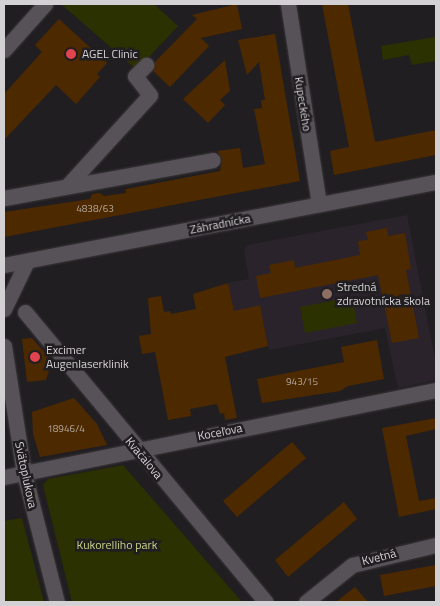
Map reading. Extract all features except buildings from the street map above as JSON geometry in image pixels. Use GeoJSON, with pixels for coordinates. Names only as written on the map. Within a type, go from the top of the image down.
{"type":"FeatureCollection","features":[{"type":"Feature","properties":{"kind":"street","name":"Kupeckého"},"geometry":{"type":"LineString","coordinates":[[288,4],[319,204]]}},
{"type":"Feature","properties":{"kind":"street"},"geometry":{"type":"LineString","coordinates":[[4,50],[38,6]]}},
{"type":"Feature","properties":{"kind":"street"},"geometry":{"type":"LineString","coordinates":[[67,186],[150,95],[136,76],[146,65]]}},
{"type":"Feature","properties":{"kind":"street"},"geometry":{"type":"LineString","coordinates":[[4,198],[213,160]]}},
{"type":"Feature","properties":{"kind":"street","name":"Záhradnícka"},"geometry":{"type":"LineString","coordinates":[[4,265],[436,182]]}},
{"type":"Feature","properties":{"kind":"street"},"geometry":{"type":"LineString","coordinates":[[4,308],[27,261]]}},
{"type":"Feature","properties":{"kind":"street","name":"Kvačalova"},"geometry":{"type":"LineString","coordinates":[[25,312],[135,448],[266,602]]}},
{"type":"Feature","properties":{"kind":"street","name":"Svätoplukova"},"geometry":{"type":"LineString","coordinates":[[4,346],[24,473],[57,602]]}},
{"type":"Feature","properties":{"kind":"street","name":"Koceľova"},"geometry":{"type":"LineString","coordinates":[[4,477],[135,448],[436,390]]}},
{"type":"Feature","properties":{"kind":"street","name":"Kvetná"},"geometry":{"type":"LineString","coordinates":[[306,602],[352,565],[436,545]]}},
{"type":"Feature","properties":{"kind":"shaded area","name":"Stredná zdravotnícka škola"},"geometry":{"type":"Polygon","coordinates":[[[407,215],[436,365],[436,380],[398,388],[385,328],[269,350],[260,306],[246,308],[235,317],[228,283],[249,279],[244,249],[248,245],[407,215]]]}},
{"type":"Feature","properties":{"kind":"green space"},"geometry":{"type":"Polygon","coordinates":[[[61,4],[154,4],[178,26],[137,70],[61,4]]]}},
{"type":"Feature","properties":{"kind":"green space"},"geometry":{"type":"Polygon","coordinates":[[[436,30],[436,61],[412,65],[409,55],[383,60],[381,46],[435,37],[436,30]]]}},
{"type":"Feature","properties":{"kind":"green space"},"geometry":{"type":"Polygon","coordinates":[[[352,297],[357,323],[305,333],[300,307],[352,297]]]}},
{"type":"Feature","properties":{"kind":"green space","name":"Kukorelliho park"},"geometry":{"type":"Polygon","coordinates":[[[123,465],[242,602],[72,602],[43,485],[48,479],[123,465]]]}},
{"type":"Feature","properties":{"kind":"green space"},"geometry":{"type":"Polygon","coordinates":[[[22,518],[44,602],[4,602],[4,521],[22,518]]]}},
{"type":"Feature","properties":{"kind":"place","name":"AGEL Clinic"},"geometry":{"type":"Point","coordinates":[71,54]}},
{"type":"Feature","properties":{"kind":"place","name":"Stredná zdravotnícka škola"},"geometry":{"type":"Point","coordinates":[327,294]}},
{"type":"Feature","properties":{"kind":"place","name":"Excimer Augenlaserklinik"},"geometry":{"type":"Point","coordinates":[35,357]}}]}
